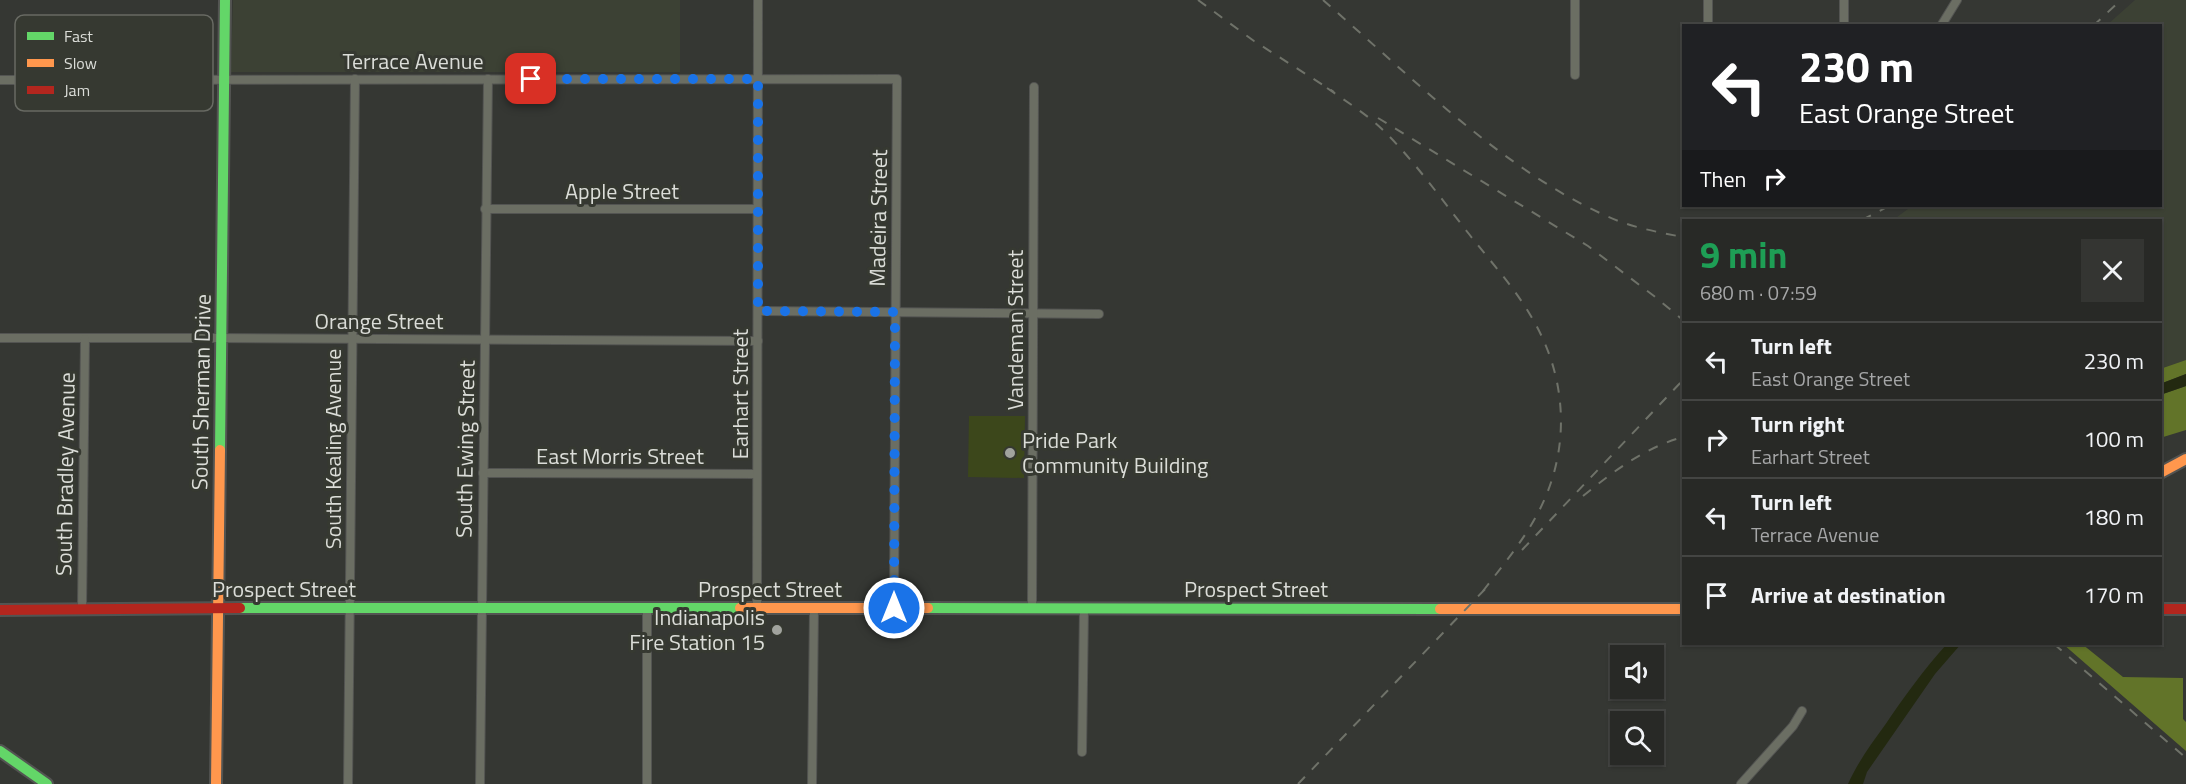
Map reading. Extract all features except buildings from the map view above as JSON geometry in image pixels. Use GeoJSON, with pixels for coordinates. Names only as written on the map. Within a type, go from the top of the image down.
{"type":"FeatureCollection","features":[{"type":"Feature","properties":{"kind":"main road","name":"South Sherman Drive"},"geometry":{"type":"LineString","coordinates":[[216,784],[225,0]]}},
{"type":"Feature","properties":{"kind":"main road"},"geometry":{"type":"LineString","coordinates":[[2162,473],[2186,459]]}},
{"type":"Feature","properties":{"kind":"main road","name":"Prospect Street"},"geometry":{"type":"LineString","coordinates":[[0,610],[217,608],[1682,609]]}},
{"type":"Feature","properties":{"kind":"main road"},"geometry":{"type":"LineString","coordinates":[[2162,609],[2186,609]]}},
{"type":"Feature","properties":{"kind":"main road"},"geometry":{"type":"LineString","coordinates":[[0,751],[47,784]]}},
{"type":"Feature","properties":{"kind":"street","name":"Earhart Street"},"geometry":{"type":"LineString","coordinates":[[757,609],[758,0]]}},
{"type":"Feature","properties":{"kind":"street"},"geometry":{"type":"LineString","coordinates":[[1575,0],[1575,75]]}},
{"type":"Feature","properties":{"kind":"street"},"geometry":{"type":"LineString","coordinates":[[1708,0],[1708,24]]}},
{"type":"Feature","properties":{"kind":"street"},"geometry":{"type":"LineString","coordinates":[[1844,0],[1844,24]]}},
{"type":"Feature","properties":{"kind":"street"},"geometry":{"type":"LineString","coordinates":[[1942,24],[1957,0]]}},
{"type":"Feature","properties":{"kind":"street","name":"Terrace Avenue"},"geometry":{"type":"LineString","coordinates":[[213,79],[897,79]]}},
{"type":"Feature","properties":{"kind":"street","name":"South Kealing Avenue"},"geometry":{"type":"LineString","coordinates":[[348,784],[355,79]]}},
{"type":"Feature","properties":{"kind":"street","name":"South Ewing Street"},"geometry":{"type":"LineString","coordinates":[[480,784],[488,79]]}},
{"type":"Feature","properties":{"kind":"street","name":"Madeira Street"},"geometry":{"type":"LineString","coordinates":[[894,608],[897,79]]}},
{"type":"Feature","properties":{"kind":"street","name":"Terrace Avenue"},"geometry":{"type":"LineString","coordinates":[[0,80],[15,80]]}},
{"type":"Feature","properties":{"kind":"street","name":"Vandeman Street"},"geometry":{"type":"LineString","coordinates":[[1032,609],[1034,87]]}},
{"type":"Feature","properties":{"kind":"street","name":"Apple Street"},"geometry":{"type":"LineString","coordinates":[[485,209],[758,209]]}},
{"type":"Feature","properties":{"kind":"street"},"geometry":{"type":"LineString","coordinates":[[758,311],[1099,314]]}},
{"type":"Feature","properties":{"kind":"street","name":"Orange Street"},"geometry":{"type":"LineString","coordinates":[[0,339],[758,341]]}},
{"type":"Feature","properties":{"kind":"street","name":"South Bradley Avenue"},"geometry":{"type":"LineString","coordinates":[[82,609],[85,339]]}},
{"type":"Feature","properties":{"kind":"street","name":"East Morris Street"},"geometry":{"type":"LineString","coordinates":[[483,473],[757,474]]}},
{"type":"Feature","properties":{"kind":"street"},"geometry":{"type":"LineString","coordinates":[[647,608],[647,784]]}},
{"type":"Feature","properties":{"kind":"street"},"geometry":{"type":"LineString","coordinates":[[812,784],[814,609]]}},
{"type":"Feature","properties":{"kind":"street"},"geometry":{"type":"LineString","coordinates":[[1082,752],[1084,609]]}},
{"type":"Feature","properties":{"kind":"street"},"geometry":{"type":"LineString","coordinates":[[1741,784],[1793,726],[1803,711]]}},
{"type":"Feature","properties":{"kind":"shaded area"},"geometry":{"type":"Polygon","coordinates":[[[233,0],[680,0],[680,72],[231,72],[233,0]]]}},
{"type":"Feature","properties":{"kind":"shaded area"},"geometry":{"type":"Polygon","coordinates":[[[2135,0],[2186,0],[2186,360],[2162,368],[2162,219],[1894,219],[1911,207],[2162,207],[2162,24],[2108,24],[2135,0]]]}},
{"type":"Feature","properties":{"kind":"shaded area"},"geometry":{"type":"Polygon","coordinates":[[[2186,374],[2186,386],[2162,394],[2162,383],[2186,374]]]}},
{"type":"Feature","properties":{"kind":"shaded area"},"geometry":{"type":"Polygon","coordinates":[[[969,416],[1025,416],[1024,478],[968,477],[969,416]]]}},
{"type":"Feature","properties":{"kind":"shaded area"},"geometry":{"type":"Polygon","coordinates":[[[1946,645],[1960,645],[1935,674],[1867,772],[1863,784],[1848,784],[1865,753],[1922,673],[1946,645]]]}},
{"type":"Feature","properties":{"kind":"green space"},"geometry":{"type":"Polygon","coordinates":[[[2186,360],[2186,374],[2162,383],[2162,368],[2186,360]]]}},
{"type":"Feature","properties":{"kind":"green space"},"geometry":{"type":"Polygon","coordinates":[[[2186,386],[2186,430],[2162,437],[2162,394],[2186,386]]]}},
{"type":"Feature","properties":{"kind":"green space"},"geometry":{"type":"Polygon","coordinates":[[[2064,645],[2083,645],[2123,677],[2183,678],[2186,751],[2064,645]]]}},
{"type":"Feature","properties":{"kind":"railway"},"geometry":{"type":"LineString","coordinates":[[1198,0],[1254,41],[1334,92]]}},
{"type":"Feature","properties":{"kind":"railway"},"geometry":{"type":"LineString","coordinates":[[1323,0],[1464,124],[1541,180],[1580,203],[1621,222],[1682,237]]}},
{"type":"Feature","properties":{"kind":"railway"},"geometry":{"type":"LineString","coordinates":[[2095,24],[2121,0]]}},
{"type":"Feature","properties":{"kind":"railway"},"geometry":{"type":"LineString","coordinates":[[1327,88],[1378,126],[1418,169],[1518,296],[1544,341],[1552,364],[1561,412],[1557,461],[1550,485],[1528,531],[1483,591]]}},
{"type":"Feature","properties":{"kind":"railway"},"geometry":{"type":"LineString","coordinates":[[1378,118],[1588,246],[1682,319]]}},
{"type":"Feature","properties":{"kind":"railway"},"geometry":{"type":"LineString","coordinates":[[1864,219],[1887,207]]}},
{"type":"Feature","properties":{"kind":"railway"},"geometry":{"type":"LineString","coordinates":[[1522,550],[1682,381]]}},
{"type":"Feature","properties":{"kind":"railway"},"geometry":{"type":"LineString","coordinates":[[1583,496],[1642,454],[1682,437]]}},
{"type":"Feature","properties":{"kind":"railway"},"geometry":{"type":"LineString","coordinates":[[1298,784],[1489,585]]}},
{"type":"Feature","properties":{"kind":"railway"},"geometry":{"type":"LineString","coordinates":[[2055,645],[2186,758]]}},
{"type":"Feature","properties":{"kind":"traffic: fast"},"geometry":{"type":"LineString","coordinates":[[220,450],[225,0]]}},
{"type":"Feature","properties":{"kind":"traffic: fast"},"geometry":{"type":"LineString","coordinates":[[240,608],[740,608]]}},
{"type":"Feature","properties":{"kind":"traffic: fast"},"geometry":{"type":"LineString","coordinates":[[928,608],[1440,609]]}},
{"type":"Feature","properties":{"kind":"traffic: fast"},"geometry":{"type":"LineString","coordinates":[[0,751],[47,784]]}},
{"type":"Feature","properties":{"kind":"traffic: slow"},"geometry":{"type":"LineString","coordinates":[[216,784],[220,450]]}},
{"type":"Feature","properties":{"kind":"traffic: slow"},"geometry":{"type":"LineString","coordinates":[[2162,472],[2186,459]]}},
{"type":"Feature","properties":{"kind":"traffic: slow"},"geometry":{"type":"LineString","coordinates":[[740,608],[928,608]]}},
{"type":"Feature","properties":{"kind":"traffic: slow"},"geometry":{"type":"LineString","coordinates":[[1440,609],[1682,609]]}},
{"type":"Feature","properties":{"kind":"traffic: jam"},"geometry":{"type":"LineString","coordinates":[[0,610],[240,608]]}},
{"type":"Feature","properties":{"kind":"traffic: jam"},"geometry":{"type":"LineString","coordinates":[[2162,609],[2186,609]]}},
{"type":"Feature","properties":{"kind":"place","name":"Pride Park Community Building"},"geometry":{"type":"Point","coordinates":[1010,453]}},
{"type":"Feature","properties":{"kind":"place","name":"Indianapolis Fire Station 15"},"geometry":{"type":"Point","coordinates":[777,630]}},
{"type":"Feature","properties":{"kind":"route"},"geometry":{"type":"LineString","coordinates":[[531,79],[758,79],[758,311],[895,312],[894,608]]}}]}
